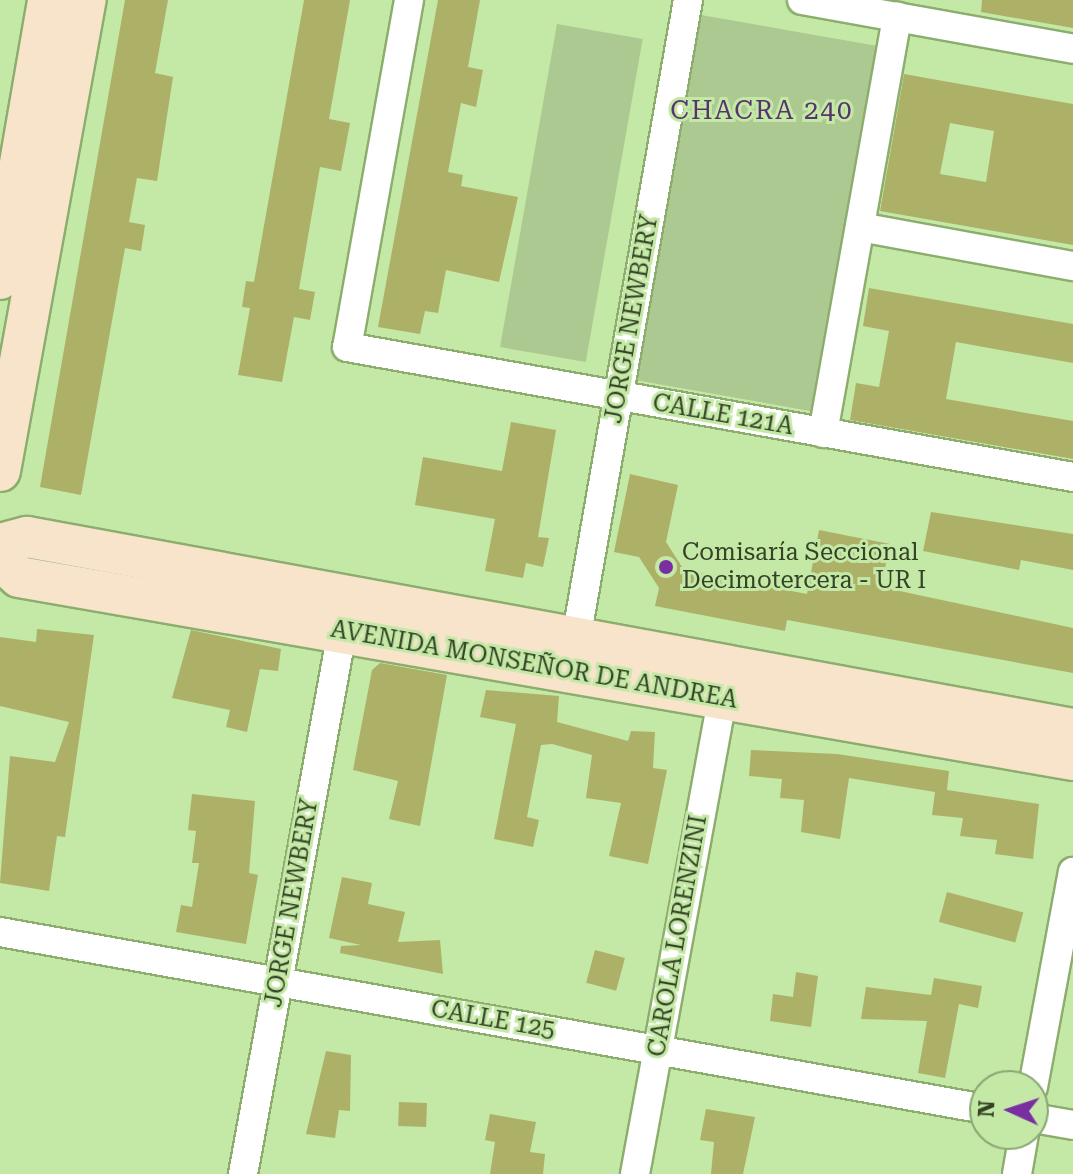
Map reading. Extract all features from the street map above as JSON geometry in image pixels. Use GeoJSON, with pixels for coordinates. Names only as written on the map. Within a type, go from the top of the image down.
{"type":"FeatureCollection","features":[{"type":"Feature","properties":{"kind":"main road"},"geometry":{"type":"LineString","coordinates":[[0,279],[13,130],[48,0]]}},
{"type":"Feature","properties":{"kind":"main road"},"geometry":{"type":"LineString","coordinates":[[0,471],[86,0]]}},
{"type":"Feature","properties":{"kind":"main road","name":"AVENIDA MONSEÑOR DE ANDREA"},"geometry":{"type":"LineString","coordinates":[[0,544],[27,537],[1073,729]]}},
{"type":"Feature","properties":{"kind":"main road","name":"AVENIDA MONSEÑOR DE ANDREA"},"geometry":{"type":"LineString","coordinates":[[0,560],[19,577],[1073,760]]}},
{"type":"Feature","properties":{"kind":"street","name":"CALLE 121A"},"geometry":{"type":"LineString","coordinates":[[409,0],[347,347],[1073,477]]}},
{"type":"Feature","properties":{"kind":"street","name":"JORGE NEWBERY"},"geometry":{"type":"LineString","coordinates":[[576,639],[688,0]]}},
{"type":"Feature","properties":{"kind":"street"},"geometry":{"type":"LineString","coordinates":[[802,0],[1073,49]]}},
{"type":"Feature","properties":{"kind":"street"},"geometry":{"type":"LineString","coordinates":[[823,433],[897,17]]}},
{"type":"Feature","properties":{"kind":"street"},"geometry":{"type":"LineString","coordinates":[[860,227],[1073,266]]}},
{"type":"Feature","properties":{"kind":"street","name":"JORGE NEWBERY"},"geometry":{"type":"LineString","coordinates":[[243,1174],[342,632]]}},
{"type":"Feature","properties":{"kind":"street","name":"CAROLA LORENZINI"},"geometry":{"type":"LineString","coordinates":[[635,1174],[722,698]]}},
{"type":"Feature","properties":{"kind":"street"},"geometry":{"type":"LineString","coordinates":[[1036,1070],[1073,872]]}},
{"type":"Feature","properties":{"kind":"street","name":"CALLE 125"},"geometry":{"type":"LineString","coordinates":[[0,932],[969,1106]]}},
{"type":"Feature","properties":{"kind":"street"},"geometry":{"type":"LineString","coordinates":[[1049,1121],[1073,1125]]}},
{"type":"Feature","properties":{"kind":"street"},"geometry":{"type":"LineString","coordinates":[[1017,1174],[1021,1150]]}},
{"type":"Feature","properties":{"kind":"green space"},"geometry":{"type":"Polygon","coordinates":[[[701,15],[877,46],[813,411],[637,380],[701,15]]]}},
{"type":"Feature","properties":{"kind":"green space"},"geometry":{"type":"Polygon","coordinates":[[[557,24],[643,39],[586,362],[500,347],[557,24]]]}},
{"type":"Feature","properties":{"kind":"building"},"geometry":{"type":"Polygon","coordinates":[[[125,0],[168,0],[155,73],[173,77],[157,181],[137,178],[129,222],[145,225],[141,251],[125,248],[81,495],[40,487],[125,0]]]}},
{"type":"Feature","properties":{"kind":"building"},"geometry":{"type":"Polygon","coordinates":[[[304,0],[350,0],[329,119],[350,123],[341,171],[320,167],[299,289],[315,292],[310,320],[294,317],[282,382],[238,375],[250,308],[242,307],[246,281],[254,282],[304,0]]]}},
{"type":"Feature","properties":{"kind":"building"},"geometry":{"type":"Polygon","coordinates":[[[438,0],[480,0],[468,67],[483,70],[476,107],[461,103],[448,172],[463,175],[461,186],[518,197],[499,282],[446,270],[438,313],[425,311],[420,334],[378,327],[438,0]]]}},
{"type":"Feature","properties":{"kind":"building"},"geometry":{"type":"Polygon","coordinates":[[[982,0],[1073,0],[1073,28],[981,12],[982,0]]]}},
{"type":"Feature","properties":{"kind":"building"},"geometry":{"type":"Polygon","coordinates":[[[904,74],[1073,104],[1073,245],[880,211],[904,74]],[[950,123],[940,174],[986,182],[994,131],[950,123]]]}},
{"type":"Feature","properties":{"kind":"building"},"geometry":{"type":"Polygon","coordinates":[[[869,288],[1073,324],[1073,363],[956,342],[946,399],[1073,421],[1073,459],[850,420],[856,383],[879,387],[889,331],[863,326],[869,288]]]}},
{"type":"Feature","properties":{"kind":"building"},"geometry":{"type":"Polygon","coordinates":[[[511,422],[556,430],[538,537],[549,538],[543,567],[526,563],[523,578],[485,571],[495,519],[415,505],[423,457],[502,471],[511,422]]]}},
{"type":"Feature","properties":{"kind":"building"},"geometry":{"type":"Polygon","coordinates":[[[630,474],[678,485],[666,542],[684,570],[807,594],[819,530],[890,544],[881,587],[1073,628],[1073,673],[787,620],[785,631],[655,606],[659,588],[639,557],[614,552],[630,474]]]}},
{"type":"Feature","properties":{"kind":"building"},"geometry":{"type":"Polygon","coordinates":[[[931,512],[1073,534],[1073,570],[1021,560],[1019,570],[923,551],[931,512]]]}},
{"type":"Feature","properties":{"kind":"building"},"geometry":{"type":"Polygon","coordinates":[[[37,629],[94,635],[65,837],[57,836],[49,891],[0,883],[10,756],[55,762],[69,722],[0,706],[0,637],[36,642],[37,629]]]}},
{"type":"Feature","properties":{"kind":"building"},"geometry":{"type":"Polygon","coordinates":[[[191,630],[281,649],[278,671],[260,669],[247,732],[226,727],[230,710],[172,698],[191,630]]]}},
{"type":"Feature","properties":{"kind":"building"},"geometry":{"type":"Polygon","coordinates":[[[380,663],[447,675],[420,826],[389,819],[398,781],[353,770],[372,670],[380,663]]]}},
{"type":"Feature","properties":{"kind":"building"},"geometry":{"type":"Polygon","coordinates":[[[486,690],[559,696],[557,722],[628,741],[631,731],[655,732],[653,768],[667,770],[648,864],[609,856],[621,803],[586,798],[592,755],[552,744],[541,745],[527,817],[539,820],[533,847],[494,839],[516,724],[480,717],[486,690]]]}},
{"type":"Feature","properties":{"kind":"building"},"geometry":{"type":"Polygon","coordinates":[[[751,750],[837,754],[949,771],[947,790],[1039,804],[1033,859],[995,854],[997,840],[960,836],[963,818],[932,815],[935,792],[849,778],[840,839],[801,832],[804,800],[780,798],[782,779],[749,776],[751,750]]]}},
{"type":"Feature","properties":{"kind":"building"},"geometry":{"type":"Polygon","coordinates":[[[192,794],[255,801],[249,873],[258,875],[246,944],[176,932],[181,905],[192,907],[199,863],[192,863],[196,831],[188,830],[192,794]]]}},
{"type":"Feature","properties":{"kind":"building"},"geometry":{"type":"Polygon","coordinates":[[[342,877],[372,883],[368,904],[405,912],[398,942],[440,940],[443,974],[340,953],[341,946],[361,945],[329,938],[342,877]]]}},
{"type":"Feature","properties":{"kind":"building"},"geometry":{"type":"Polygon","coordinates":[[[947,892],[1023,912],[1015,942],[939,922],[947,892]]]}},
{"type":"Feature","properties":{"kind":"building"},"geometry":{"type":"Polygon","coordinates":[[[595,950],[625,958],[616,991],[586,983],[595,950]]]}},
{"type":"Feature","properties":{"kind":"building"},"geometry":{"type":"Polygon","coordinates":[[[796,972],[818,976],[811,1027],[770,1021],[773,994],[793,997],[796,972]]]}},
{"type":"Feature","properties":{"kind":"building"},"geometry":{"type":"Polygon","coordinates":[[[934,978],[982,986],[978,1008],[959,1004],[945,1078],[918,1073],[927,1021],[861,1019],[866,987],[931,995],[934,978]]]}},
{"type":"Feature","properties":{"kind":"building"},"geometry":{"type":"Polygon","coordinates":[[[326,1051],[351,1055],[350,1111],[339,1110],[335,1138],[306,1134],[326,1051]]]}},
{"type":"Feature","properties":{"kind":"building"},"geometry":{"type":"Polygon","coordinates":[[[399,1102],[427,1103],[426,1127],[398,1126],[399,1102]]]}},
{"type":"Feature","properties":{"kind":"building"},"geometry":{"type":"Polygon","coordinates":[[[706,1109],[755,1117],[743,1174],[711,1174],[714,1142],[700,1140],[706,1109]]]}},
{"type":"Feature","properties":{"kind":"building"},"geometry":{"type":"Polygon","coordinates":[[[490,1114],[536,1122],[530,1152],[545,1154],[543,1174],[490,1174],[495,1142],[485,1140],[490,1114]]]}},
{"type":"Feature","properties":{"kind":"place","name":"Comisaría Seccional Decimotercera - UR I"},"geometry":{"type":"Point","coordinates":[666,567]}},
{"type":"Feature","properties":{"kind":"district","name":"CHACRA 240"},"geometry":{"type":"Point","coordinates":[762,111]}}]}
